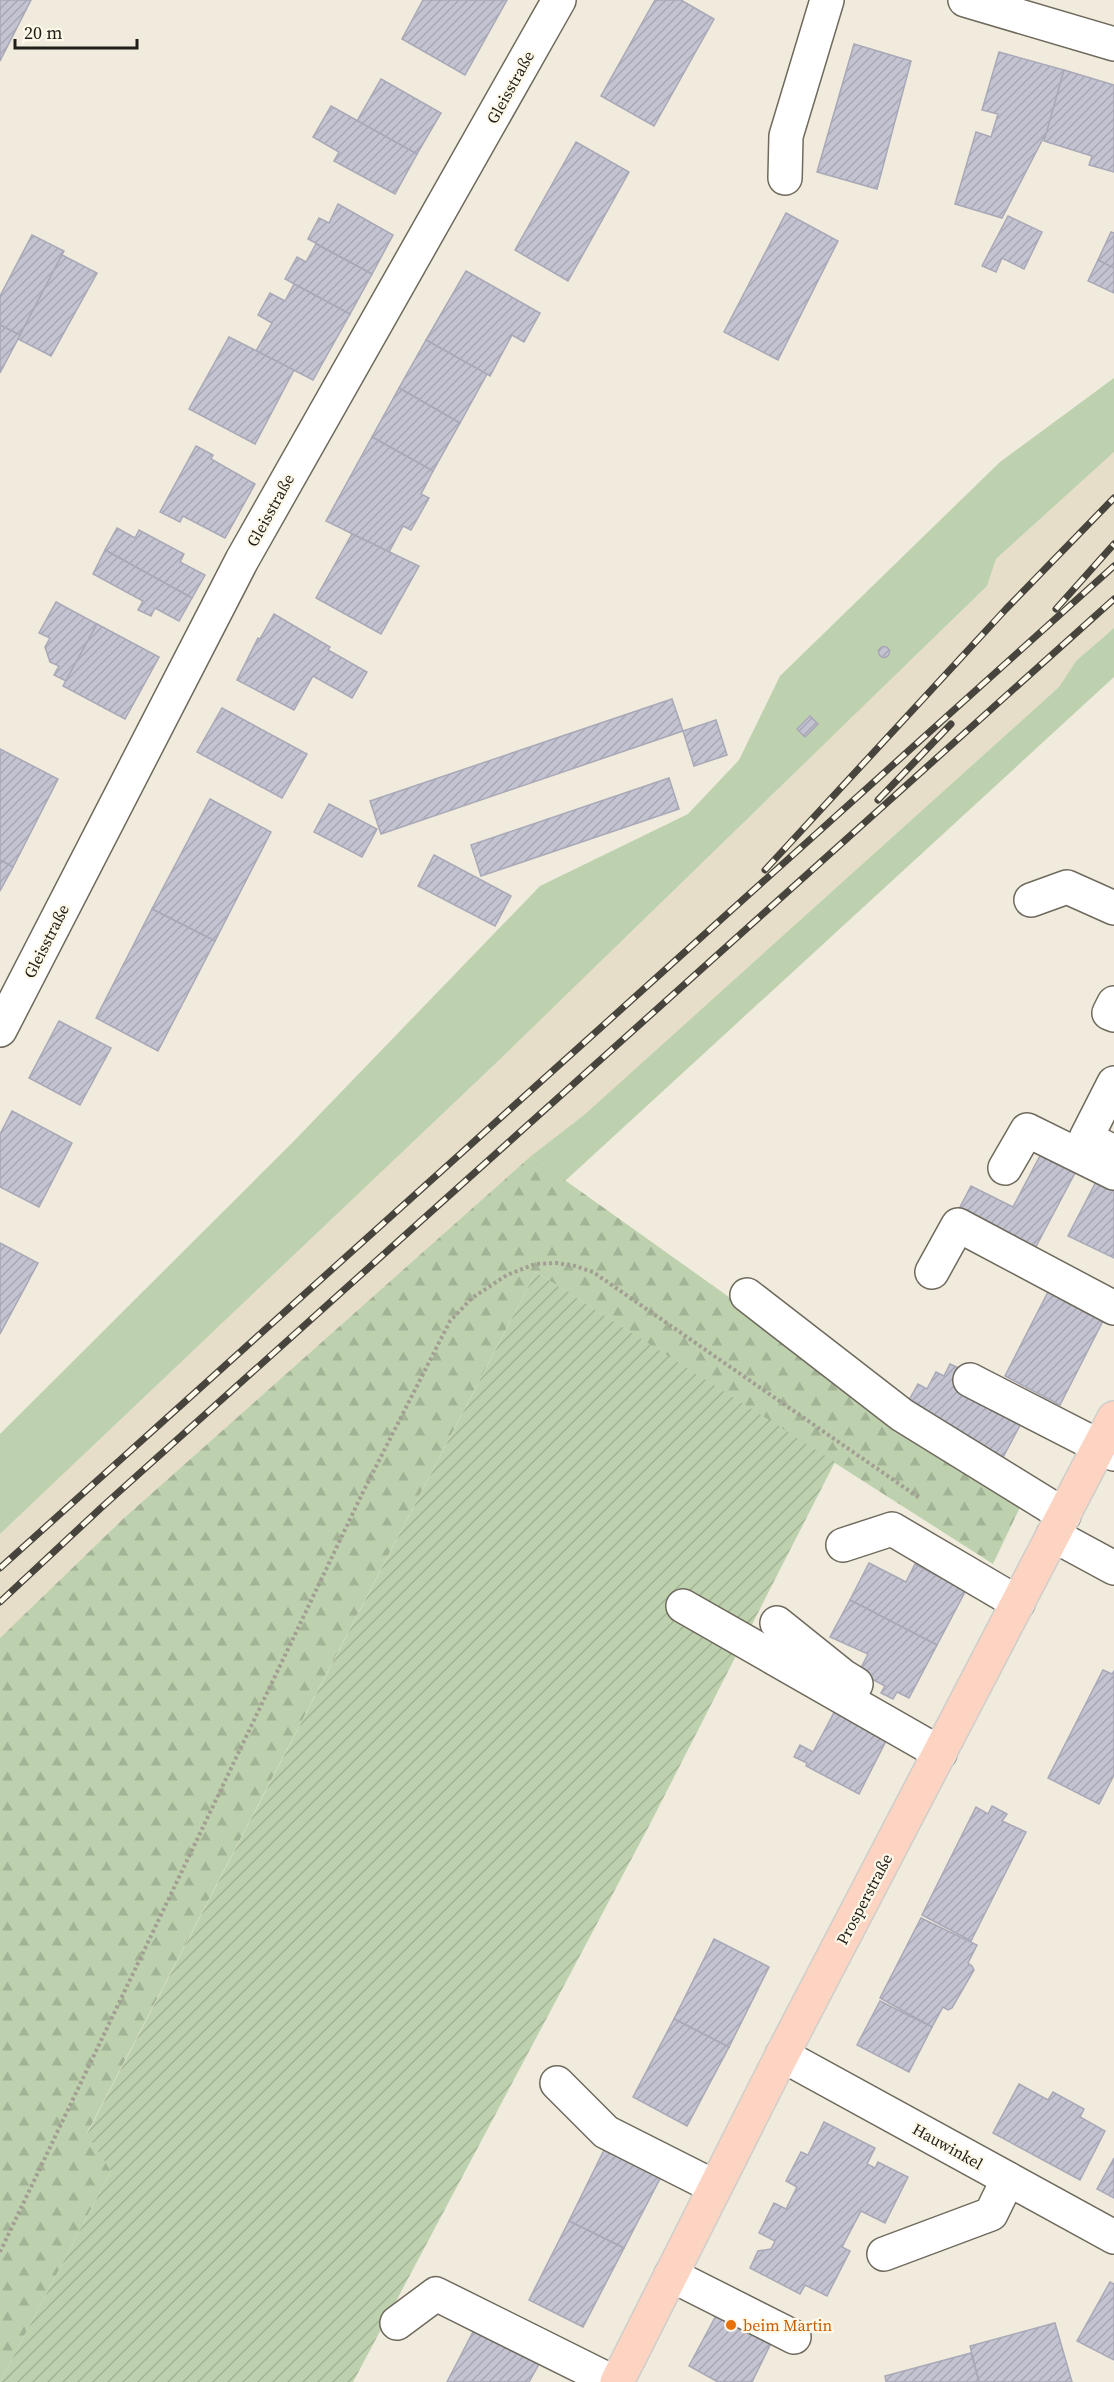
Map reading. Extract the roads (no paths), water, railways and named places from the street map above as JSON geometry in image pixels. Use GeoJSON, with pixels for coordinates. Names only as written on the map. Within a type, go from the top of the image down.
{"type":"FeatureCollection","features":[{"type":"Feature","properties":{"kind":"main road","name":"Prosperstraße"},"geometry":{"type":"LineString","coordinates":[[618,2377],[782,2055],[1059,1525],[1107,1450],[1114,1418]]}},
{"type":"Feature","properties":{"kind":"street","name":"Gleisstraße"},"geometry":{"type":"LineString","coordinates":[[2,1020],[242,560],[559,0]]}},
{"type":"Feature","properties":{"kind":"street"},"geometry":{"type":"LineString","coordinates":[[784,178],[786,136],[827,0]]}},
{"type":"Feature","properties":{"kind":"street"},"geometry":{"type":"LineString","coordinates":[[965,0],[1114,44]]}},
{"type":"Feature","properties":{"kind":"street"},"geometry":{"type":"LineString","coordinates":[[1031,900],[1067,887],[1114,908]]}},
{"type":"Feature","properties":{"kind":"street"},"geometry":{"type":"LineString","coordinates":[[1114,1003],[1109,1013],[1114,1015]]}},
{"type":"Feature","properties":{"kind":"street"},"geometry":{"type":"LineString","coordinates":[[1114,1083],[1086,1138],[1114,1152]]}},
{"type":"Feature","properties":{"kind":"street"},"geometry":{"type":"LineString","coordinates":[[1005,1168],[1027,1130],[1114,1173]]}},
{"type":"Feature","properties":{"kind":"street"},"geometry":{"type":"LineString","coordinates":[[932,1272],[958,1225],[1114,1308]]}},
{"type":"Feature","properties":{"kind":"street"},"geometry":{"type":"LineString","coordinates":[[747,1295],[902,1415],[1059,1525],[1114,1568]]}},
{"type":"Feature","properties":{"kind":"street"},"geometry":{"type":"LineString","coordinates":[[970,1380],[1107,1450]]}},
{"type":"Feature","properties":{"kind":"street"},"geometry":{"type":"LineString","coordinates":[[843,1545],[892,1529],[1018,1603]]}},
{"type":"Feature","properties":{"kind":"street"},"geometry":{"type":"LineString","coordinates":[[683,1606],[944,1746]]}},
{"type":"Feature","properties":{"kind":"street"},"geometry":{"type":"LineString","coordinates":[[777,1623],[843,1676],[944,1746]]}},
{"type":"Feature","properties":{"kind":"street","name":"Hauwinkel"},"geometry":{"type":"LineString","coordinates":[[782,2055],[1114,2237]]}},
{"type":"Feature","properties":{"kind":"street"},"geometry":{"type":"LineString","coordinates":[[556,2083],[606,2132],[715,2187]]}},
{"type":"Feature","properties":{"kind":"street"},"geometry":{"type":"LineString","coordinates":[[884,2254],[991,2214],[1008,2179]]}},
{"type":"Feature","properties":{"kind":"street"},"geometry":{"type":"LineString","coordinates":[[671,2275],[794,2337]]}},
{"type":"Feature","properties":{"kind":"street"},"geometry":{"type":"LineString","coordinates":[[397,2323],[436,2294],[618,2377]]}},
{"type":"Feature","properties":{"kind":"street"},"geometry":{"type":"LineString","coordinates":[[492,2298],[618,2377]]}},
{"type":"Feature","properties":{"kind":"railway"},"geometry":{"type":"LineString","coordinates":[[765,870],[1006,609],[1114,498]]}},
{"type":"Feature","properties":{"kind":"railway"},"geometry":{"type":"LineString","coordinates":[[1056,609],[1114,544]]}},
{"type":"Feature","properties":{"kind":"railway"},"geometry":{"type":"LineString","coordinates":[[0,1568],[1114,566]]}},
{"type":"Feature","properties":{"kind":"railway"},"geometry":{"type":"LineString","coordinates":[[0,1602],[102,1507],[1114,599]]}},
{"type":"Feature","properties":{"kind":"railway"},"geometry":{"type":"LineString","coordinates":[[878,800],[951,724]]}},
{"type":"Feature","properties":{"kind":"place","name":"beim Martin"},"geometry":{"type":"Point","coordinates":[731,2325]}}]}
